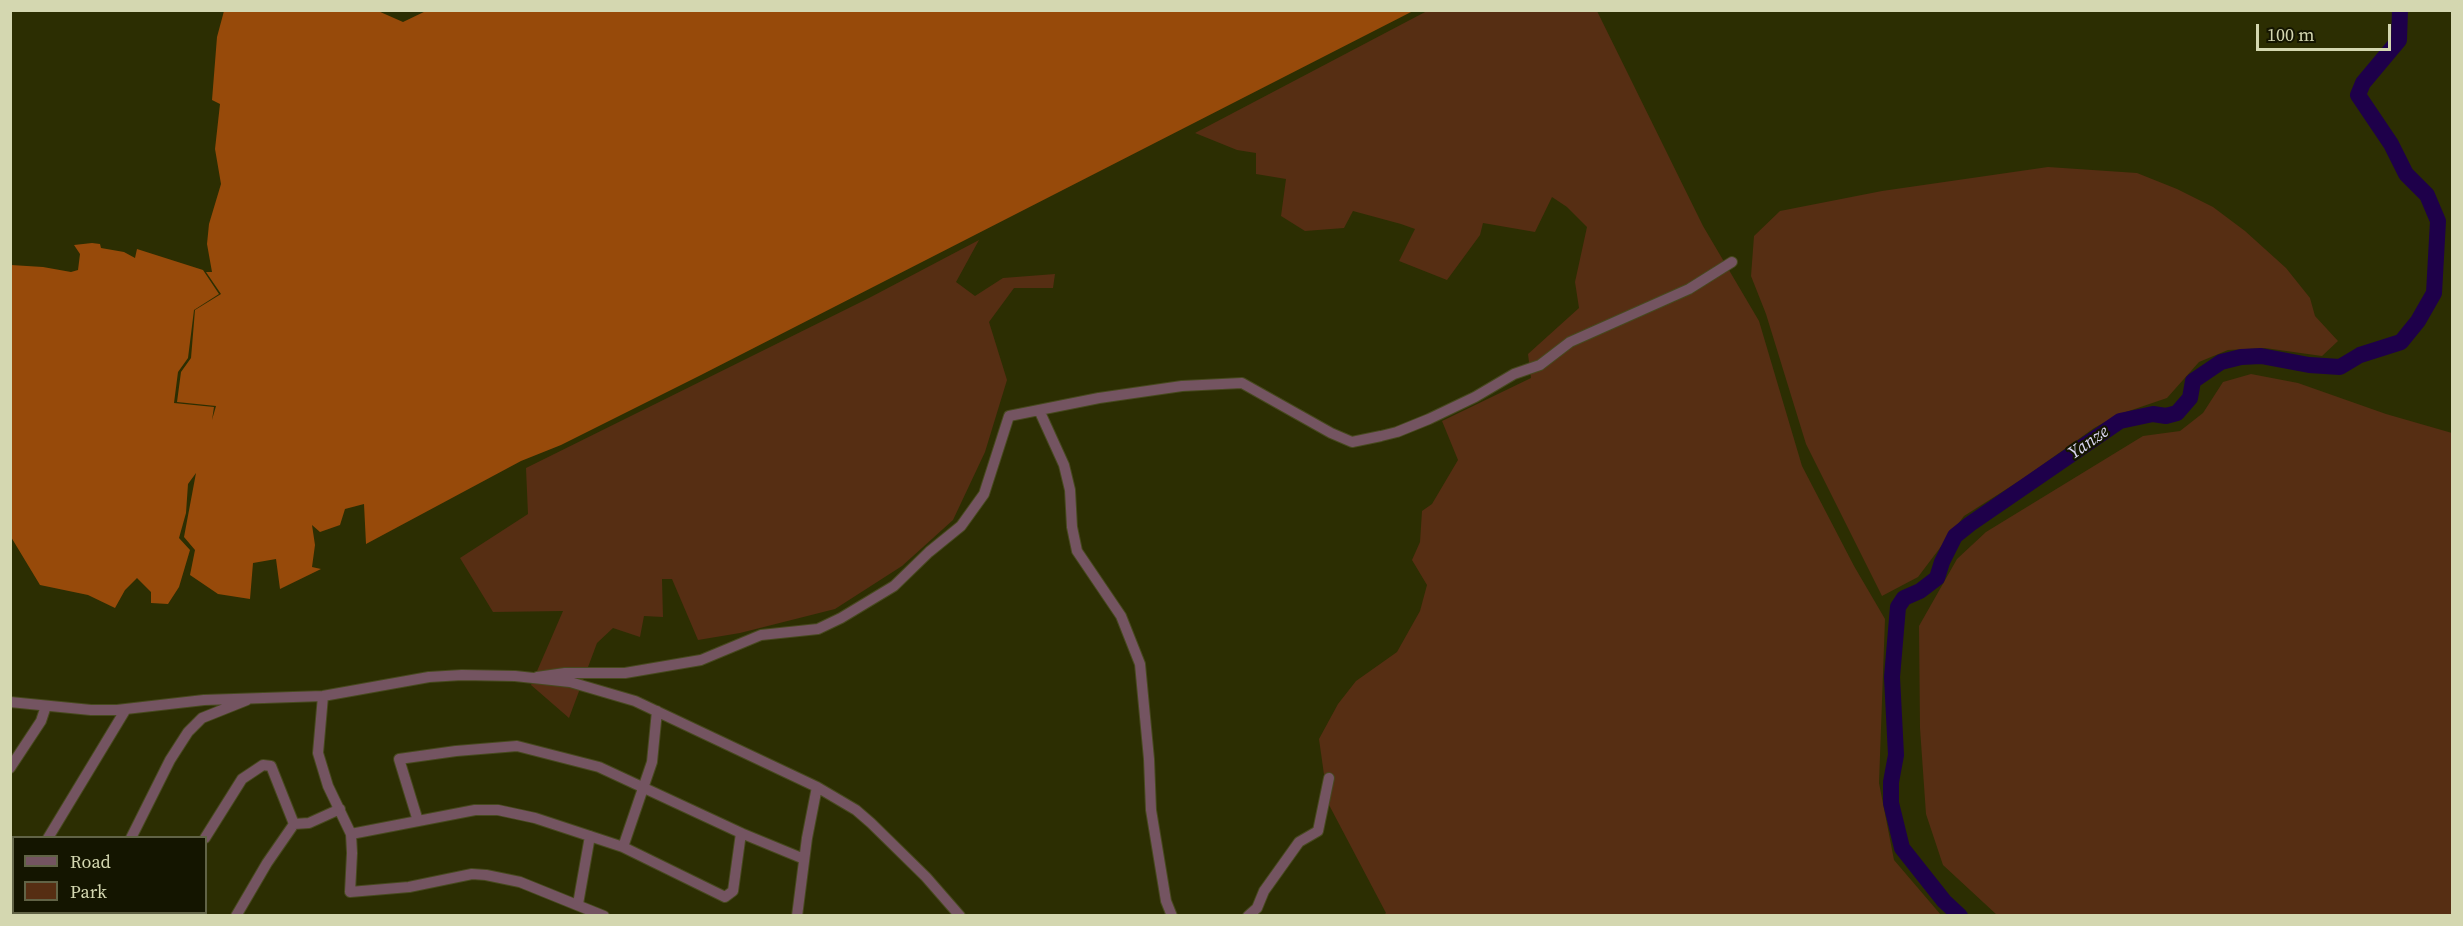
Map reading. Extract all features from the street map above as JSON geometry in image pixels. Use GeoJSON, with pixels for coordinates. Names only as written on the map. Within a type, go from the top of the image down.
{"type":"FeatureCollection","features":[{"type":"Feature","properties":{"kind":"street"},"geometry":{"type":"LineString","coordinates":[[537,677],[565,673],[625,674],[701,660],[761,635],[818,629],[841,618],[894,586],[929,552],[961,526],[984,494],[1009,416],[1099,398],[1182,386],[1242,383],[1331,433],[1352,442],[1389,434],[1475,397],[1514,374],[1540,365],[1570,342],[1689,290],[1732,262]]}},
{"type":"Feature","properties":{"kind":"street"},"geometry":{"type":"LineString","coordinates":[[1039,410],[1064,465],[1070,490],[1072,527],[1077,551],[1121,616],[1140,664],[1149,759],[1151,810],[1162,882],[1172,915]]}},
{"type":"Feature","properties":{"kind":"street"},"geometry":{"type":"LineString","coordinates":[[10,702],[91,710],[126,709],[204,700],[323,696],[429,677],[490,674],[537,677],[601,690],[657,711],[817,787],[856,810],[926,877],[960,915]]}},
{"type":"Feature","properties":{"kind":"street"},"geometry":{"type":"LineString","coordinates":[[323,696],[318,753],[325,778],[351,834],[350,892],[409,887],[472,874],[520,882],[604,915]]}},
{"type":"Feature","properties":{"kind":"street"},"geometry":{"type":"LineString","coordinates":[[131,836],[170,760],[193,727],[202,718],[256,697]]}},
{"type":"Feature","properties":{"kind":"street"},"geometry":{"type":"LineString","coordinates":[[10,768],[41,721],[46,706]]}},
{"type":"Feature","properties":{"kind":"street"},"geometry":{"type":"LineString","coordinates":[[49,836],[126,709]]}},
{"type":"Feature","properties":{"kind":"street"},"geometry":{"type":"LineString","coordinates":[[623,847],[652,762],[657,711]]}},
{"type":"Feature","properties":{"kind":"street"},"geometry":{"type":"LineString","coordinates":[[418,820],[399,759],[517,746],[599,767],[741,833],[804,859]]}},
{"type":"Feature","properties":{"kind":"street"},"geometry":{"type":"LineString","coordinates":[[206,836],[242,779],[263,765],[271,766],[294,824]]}},
{"type":"Feature","properties":{"kind":"street"},"geometry":{"type":"LineString","coordinates":[[1248,915],[1257,908],[1264,891],[1299,842],[1318,831],[1329,778]]}},
{"type":"Feature","properties":{"kind":"street"},"geometry":{"type":"LineString","coordinates":[[797,915],[817,787]]}},
{"type":"Feature","properties":{"kind":"street"},"geometry":{"type":"LineString","coordinates":[[294,824],[309,824],[340,809]]}},
{"type":"Feature","properties":{"kind":"street"},"geometry":{"type":"LineString","coordinates":[[351,834],[475,810],[498,810],[535,818],[623,847],[725,897],[732,891],[741,833]]}},
{"type":"Feature","properties":{"kind":"street"},"geometry":{"type":"LineString","coordinates":[[236,915],[267,863],[294,824]]}},
{"type":"Feature","properties":{"kind":"street"},"geometry":{"type":"LineString","coordinates":[[578,904],[590,836]]}},
{"type":"Feature","properties":{"kind":"green space"},"geometry":{"type":"Polygon","coordinates":[[[1427,11],[1597,11],[1703,226],[1759,321],[1802,466],[1854,566],[1885,619],[1879,783],[1894,860],[1941,915],[1384,915],[1386,913],[1328,803],[1319,739],[1338,704],[1356,681],[1397,652],[1420,611],[1427,585],[1412,560],[1420,542],[1422,511],[1432,504],[1458,460],[1442,421],[1531,378],[1528,354],[1579,308],[1575,282],[1587,227],[1567,207],[1552,197],[1535,232],[1483,223],[1480,235],[1447,280],[1399,261],[1415,229],[1401,224],[1353,211],[1344,228],[1305,231],[1281,216],[1286,179],[1256,174],[1256,153],[1237,150],[1195,133],[1427,11]]]}},
{"type":"Feature","properties":{"kind":"green space"},"geometry":{"type":"Polygon","coordinates":[[[2048,167],[2137,173],[2213,207],[2245,231],[2286,268],[2310,298],[2315,316],[2338,341],[2322,356],[2265,348],[2228,350],[2199,362],[2167,398],[2120,414],[2094,428],[2024,478],[1964,516],[1918,577],[1882,596],[1806,444],[1766,314],[1751,276],[1754,236],[1780,211],[1882,191],[2048,167]]]}},
{"type":"Feature","properties":{"kind":"green space"},"geometry":{"type":"Polygon","coordinates":[[[979,240],[956,282],[975,296],[1003,278],[1055,274],[1053,288],[1014,288],[989,322],[1007,380],[985,452],[953,520],[902,566],[835,609],[740,633],[698,640],[672,579],[662,579],[663,617],[644,616],[640,637],[613,628],[597,643],[569,718],[531,685],[563,611],[493,612],[460,558],[528,514],[526,468],[869,298],[979,240]]]}},
{"type":"Feature","properties":{"kind":"green space"},"geometry":{"type":"Polygon","coordinates":[[[2251,374],[2298,383],[2386,414],[2452,433],[2452,915],[1997,915],[1943,865],[1926,814],[1920,728],[1919,626],[1957,559],[1986,532],[2143,436],[2180,431],[2203,413],[2223,382],[2251,374]]]}},
{"type":"Feature","properties":{"kind":"shaded area"},"geometry":{"type":"Polygon","coordinates":[[[428,10],[1413,11],[701,375],[561,445],[521,461],[366,544],[364,504],[345,509],[340,525],[320,532],[312,525],[315,545],[312,567],[321,569],[280,589],[276,559],[253,563],[250,599],[218,594],[190,575],[195,550],[184,537],[196,473],[188,484],[186,513],[179,538],[190,550],[179,587],[168,604],[151,603],[151,592],[137,578],[125,590],[115,608],[88,595],[40,585],[11,537],[11,265],[71,272],[78,270],[80,254],[74,245],[92,243],[100,244],[101,248],[124,252],[135,258],[137,249],[203,270],[219,294],[194,310],[188,358],[178,372],[174,403],[214,407],[212,420],[216,406],[177,402],[181,372],[191,358],[195,310],[221,294],[206,272],[212,272],[207,244],[209,224],[221,184],[215,149],[220,104],[212,100],[217,37],[224,11],[378,11],[403,22],[428,10]]]}},
{"type":"Feature","properties":{"kind":"waterway","name":"Yanze"},"geometry":{"type":"LineString","coordinates":[[1960,916],[1944,901],[1902,848],[1891,803],[1891,782],[1896,755],[1892,677],[1898,607],[1904,598],[1920,591],[1937,578],[1955,536],[1970,524],[2120,421],[2153,414],[2166,416],[2177,413],[2190,398],[2193,381],[2221,362],[2241,357],[2261,356],[2309,365],[2340,367],[2360,355],[2401,342],[2418,321],[2434,293],[2438,221],[2427,195],[2406,174],[2391,144],[2358,95],[2363,83],[2399,40],[2400,10]]}}]}
